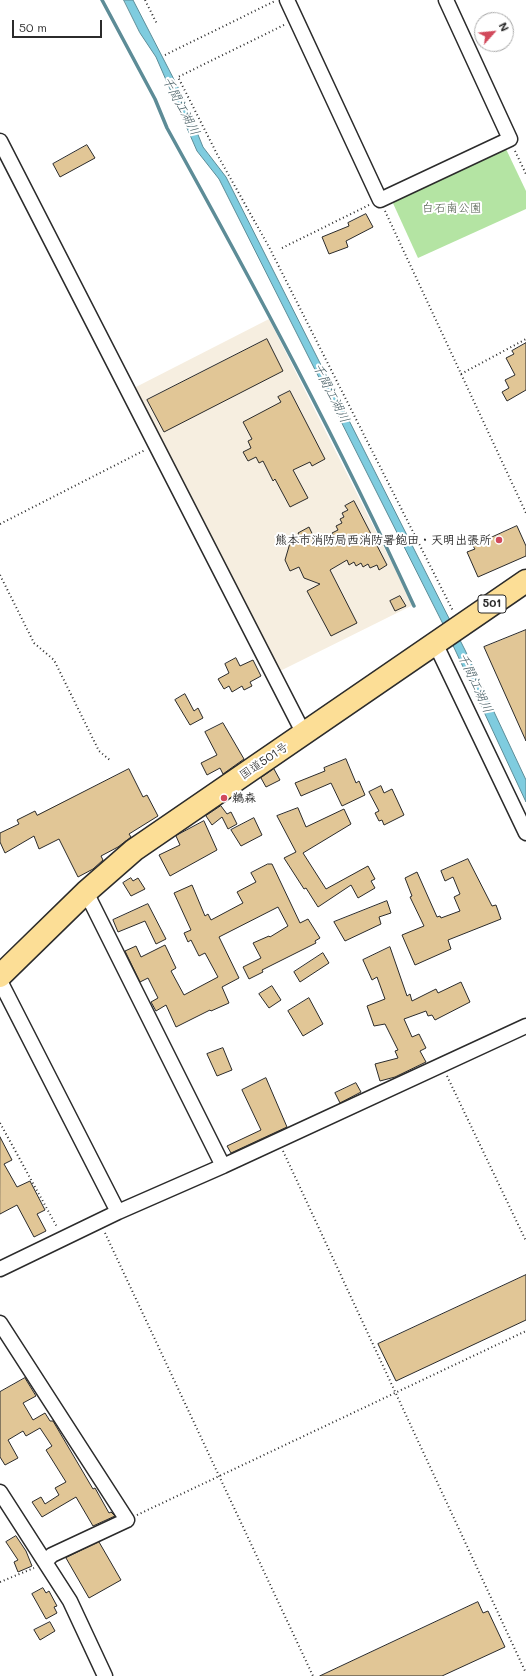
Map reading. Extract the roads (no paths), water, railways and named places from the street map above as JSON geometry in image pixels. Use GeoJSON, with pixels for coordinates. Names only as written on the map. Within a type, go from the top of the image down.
{"type":"FeatureCollection","features":[{"type":"Feature","properties":{"kind":"highway","name":"国道501号"},"geometry":{"type":"LineString","coordinates":[[0,976],[86,892],[134,850],[526,581]]}},
{"type":"Feature","properties":{"kind":"street"},"geometry":{"type":"LineString","coordinates":[[287,0],[380,200],[510,139],[446,0]]}},
{"type":"Feature","properties":{"kind":"street"},"geometry":{"type":"LineString","coordinates":[[0,141],[304,734]]}},
{"type":"Feature","properties":{"kind":"street"},"geometry":{"type":"LineString","coordinates":[[449,633],[526,834]]}},
{"type":"Feature","properties":{"kind":"street"},"geometry":{"type":"LineString","coordinates":[[86,892],[223,1166]]}},
{"type":"Feature","properties":{"kind":"street"},"geometry":{"type":"LineString","coordinates":[[0,981],[118,1212]]}},
{"type":"Feature","properties":{"kind":"street"},"geometry":{"type":"LineString","coordinates":[[0,1269],[118,1212],[278,1141],[526,1026]]}},
{"type":"Feature","properties":{"kind":"street"},"geometry":{"type":"LineString","coordinates":[[0,1323],[127,1520],[52,1555],[45,1562]]}},
{"type":"Feature","properties":{"kind":"street"},"geometry":{"type":"LineString","coordinates":[[0,1492],[70,1602],[105,1676]]}},
{"type":"Feature","properties":{"kind":"water","name":"千間江湖川"},"geometry":{"type":"Polygon","coordinates":[[[124,0],[133,0],[182,95],[203,147],[226,177],[465,650],[526,780],[526,802],[443,624],[219,179],[197,151],[156,57],[140,33],[124,0]]]}},
{"type":"Feature","properties":{"kind":"waterway"},"geometry":{"type":"LineString","coordinates":[[102,0],[155,99],[167,128],[264,305],[326,425],[414,606]]}},
{"type":"Feature","properties":{"kind":"place","name":"熊本市消防局西消防署飽田・天明出張所"},"geometry":{"type":"Point","coordinates":[499,540]}},
{"type":"Feature","properties":{"kind":"place","name":"鵜森"},"geometry":{"type":"Point","coordinates":[224,798]}},
{"type":"Feature","properties":{"kind":"park label","name":"白石南公園"},"geometry":{"type":"Point","coordinates":[452,208]}}]}
